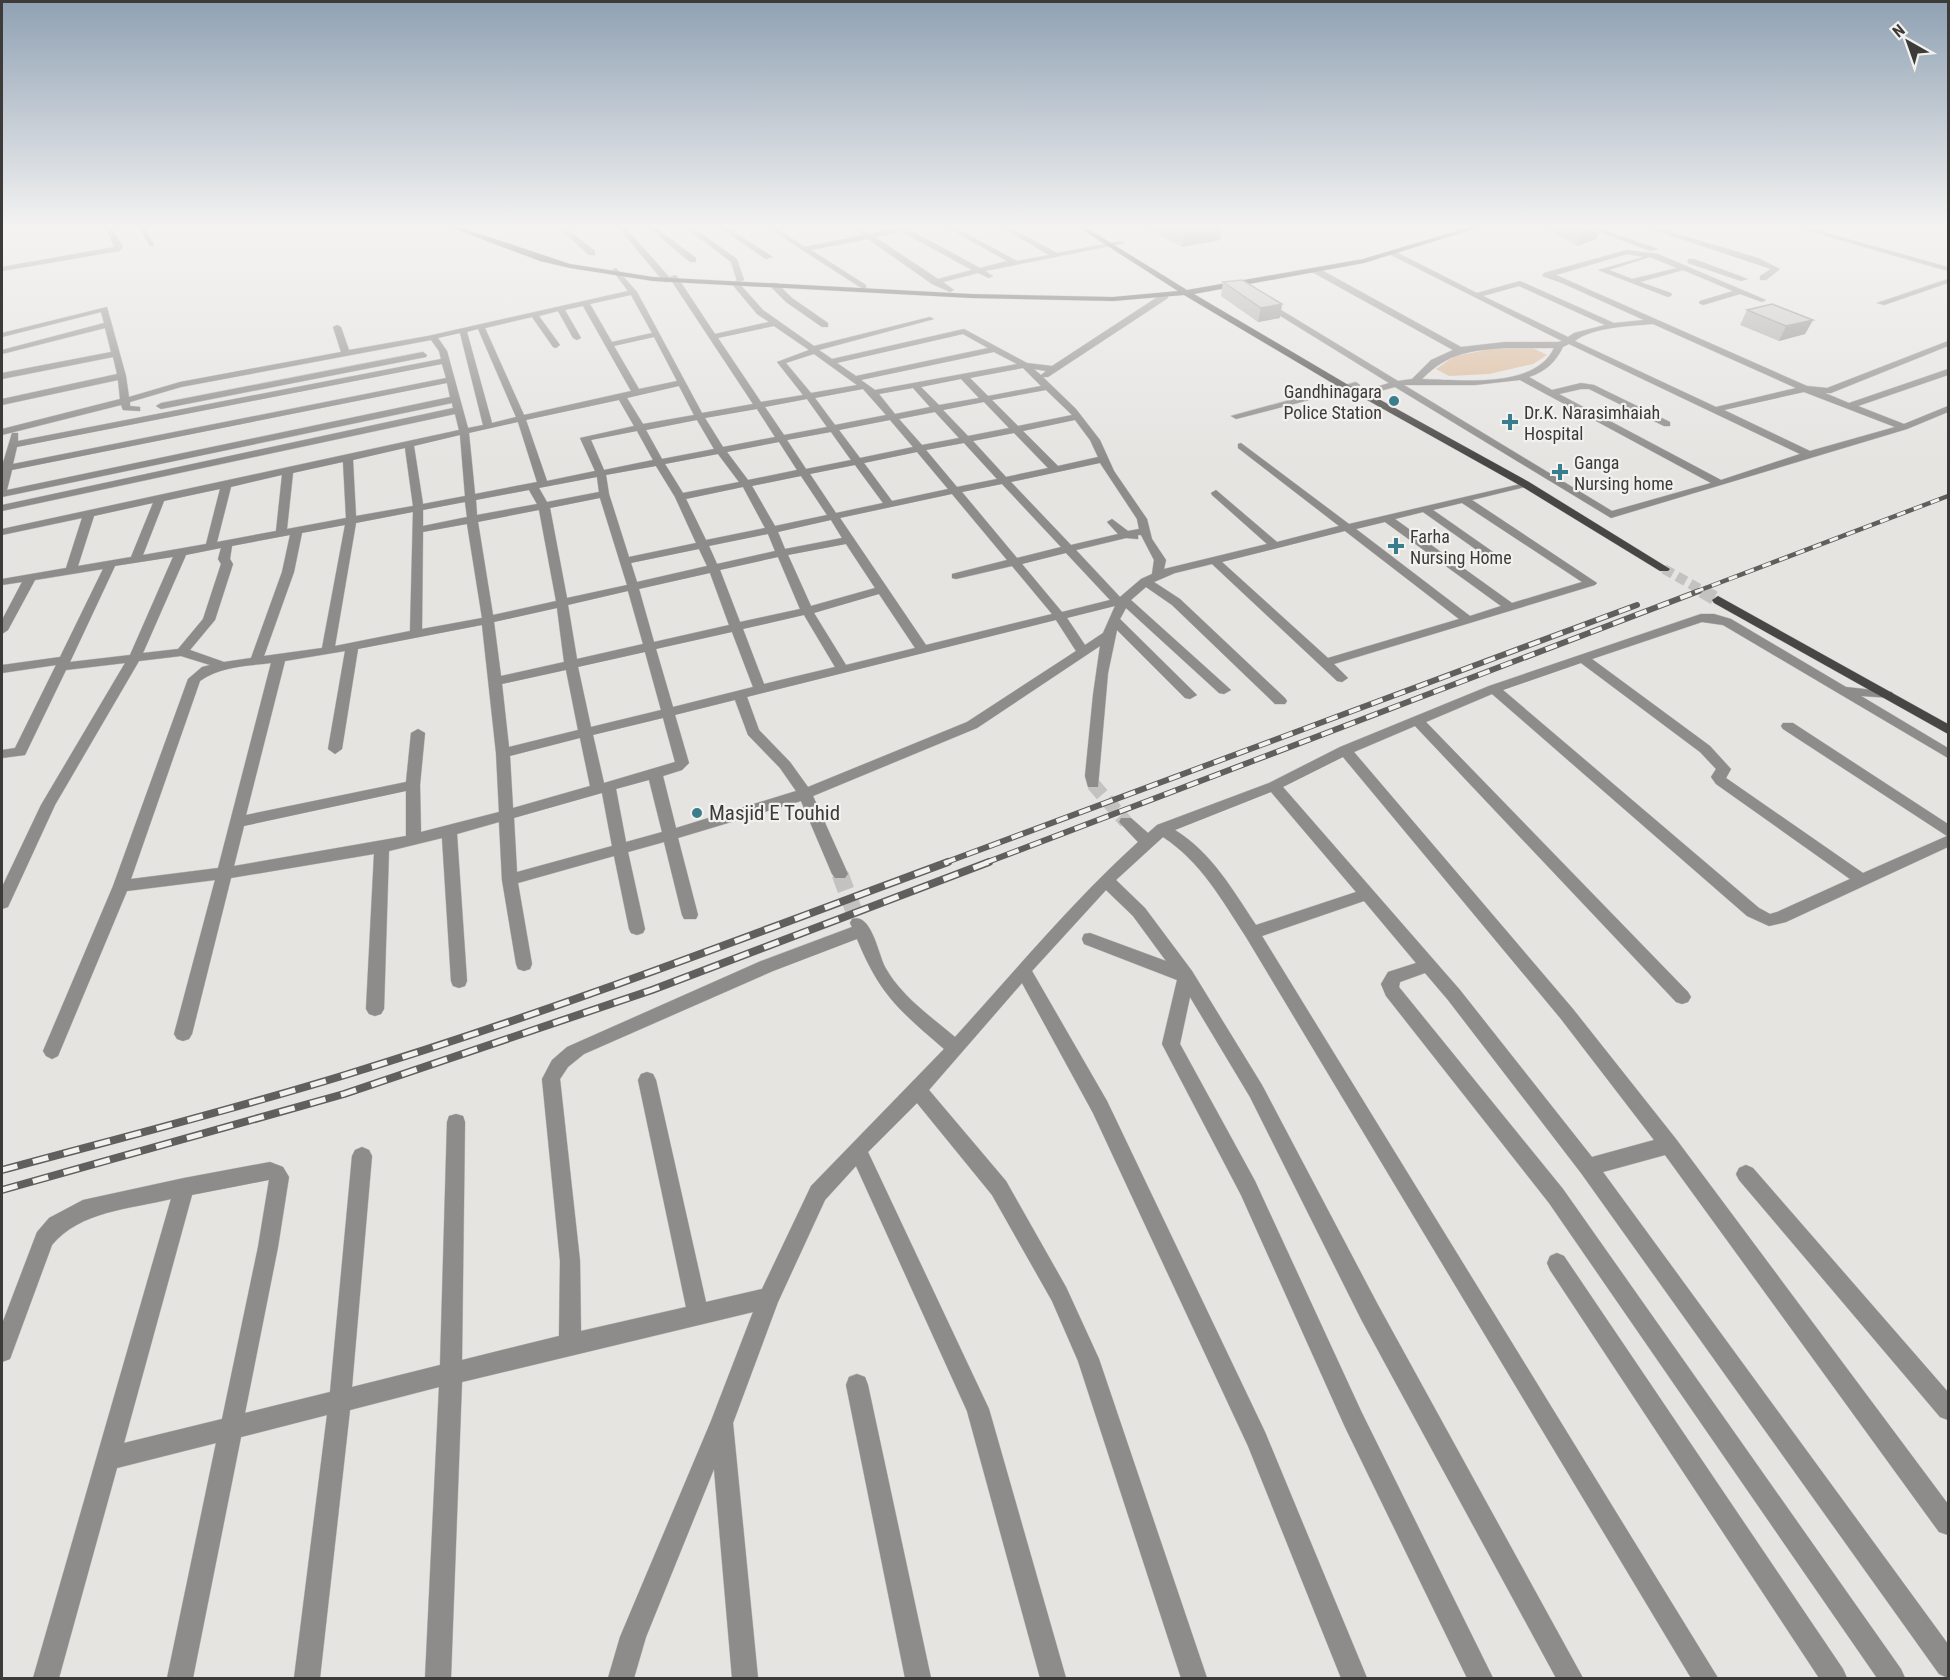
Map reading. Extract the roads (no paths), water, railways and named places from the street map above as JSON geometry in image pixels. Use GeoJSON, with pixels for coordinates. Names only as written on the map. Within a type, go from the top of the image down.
{"type":"FeatureCollection","features":[{"type":"Feature","properties":{"kind":"main road"},"geometry":{"type":"LineString","coordinates":[[1217,305],[1364,394],[1525,484],[1664,569]]}},
{"type":"Feature","properties":{"kind":"main road"},"geometry":{"type":"LineString","coordinates":[[1719,600],[1948,730]]}},
{"type":"Feature","properties":{"kind":"street"},"geometry":{"type":"LineString","coordinates":[[2,432],[180,385],[433,337],[579,305]]}},
{"type":"Feature","properties":{"kind":"street"},"geometry":{"type":"LineString","coordinates":[[587,305],[636,392]]}},
{"type":"Feature","properties":{"kind":"street"},"geometry":{"type":"LineString","coordinates":[[641,305],[699,416],[720,450],[746,484],[771,529],[807,611],[842,669]]}},
{"type":"Feature","properties":{"kind":"street"},"geometry":{"type":"LineString","coordinates":[[690,305],[780,440],[851,540],[922,649]]}},
{"type":"Feature","properties":{"kind":"street"},"geometry":{"type":"LineString","coordinates":[[755,305],[760,312],[868,389],[1059,615],[1083,652]]}},
{"type":"Feature","properties":{"kind":"street"},"geometry":{"type":"LineString","coordinates":[[797,305],[825,325]]}},
{"type":"Feature","properties":{"kind":"street"},"geometry":{"type":"LineString","coordinates":[[1040,378],[1151,305]]}},
{"type":"Feature","properties":{"kind":"street"},"geometry":{"type":"LineString","coordinates":[[1266,305],[1611,515],[1904,427],[1946,411]]}},
{"type":"Feature","properties":{"kind":"street"},"geometry":{"type":"LineString","coordinates":[[1379,305],[1460,350]]}},
{"type":"Feature","properties":{"kind":"street"},"geometry":{"type":"LineString","coordinates":[[1498,305],[1809,454]]}},
{"type":"Feature","properties":{"kind":"street"},"geometry":{"type":"LineString","coordinates":[[1568,305],[1613,326]]}},
{"type":"Feature","properties":{"kind":"street"},"geometry":{"type":"LineString","coordinates":[[1619,305],[1805,389],[1904,427]]}},
{"type":"Feature","properties":{"kind":"street"},"geometry":{"type":"LineString","coordinates":[[2,335],[104,309],[122,376],[126,408],[137,409]]}},
{"type":"Feature","properties":{"kind":"street"},"geometry":{"type":"LineString","coordinates":[[561,309],[577,338]]}},
{"type":"Feature","properties":{"kind":"street"},"geometry":{"type":"LineString","coordinates":[[534,315],[556,345]]}},
{"type":"Feature","properties":{"kind":"street"},"geometry":{"type":"LineString","coordinates":[[889,504],[781,362],[813,350],[930,319]]}},
{"type":"Feature","properties":{"kind":"street"},"geometry":{"type":"LineString","coordinates":[[1415,381],[1434,362],[1460,350],[1504,345],[1559,345],[1577,335],[1613,326],[1654,321]]}},
{"type":"Feature","properties":{"kind":"street"},"geometry":{"type":"LineString","coordinates":[[713,337],[776,323]]}},
{"type":"Feature","properties":{"kind":"street"},"geometry":{"type":"LineString","coordinates":[[2,352],[108,324]]}},
{"type":"Feature","properties":{"kind":"street"},"geometry":{"type":"LineString","coordinates":[[337,327],[346,354]]}},
{"type":"Feature","properties":{"kind":"street"},"geometry":{"type":"LineString","coordinates":[[481,327],[521,418],[544,506],[585,732],[603,788],[610,801],[637,929]]}},
{"type":"Feature","properties":{"kind":"street"},"geometry":{"type":"LineString","coordinates":[[463,331],[488,426]]}},
{"type":"Feature","properties":{"kind":"street"},"geometry":{"type":"LineString","coordinates":[[830,362],[964,331],[1025,365],[1078,417],[1095,440],[1109,471],[1142,519],[1145,535],[1160,560],[1158,575]]}},
{"type":"Feature","properties":{"kind":"street"},"geometry":{"type":"LineString","coordinates":[[610,345],[657,334]]}},
{"type":"Feature","properties":{"kind":"street"},"geometry":{"type":"LineString","coordinates":[[433,337],[444,356],[464,432],[472,519],[488,620],[503,753],[510,880],[524,964]]}},
{"type":"Feature","properties":{"kind":"street"},"geometry":{"type":"LineString","coordinates":[[1364,394],[1415,381],[1481,382],[1531,374],[1550,362],[1559,345]]}},
{"type":"Feature","properties":{"kind":"street"},"geometry":{"type":"LineString","coordinates":[[1716,409],[1805,389],[1828,391],[1946,345]]}},
{"type":"Feature","properties":{"kind":"street"},"geometry":{"type":"LineString","coordinates":[[853,378],[994,349]]}},
{"type":"Feature","properties":{"kind":"street"},"geometry":{"type":"LineString","coordinates":[[2,376],[115,354]]}},
{"type":"Feature","properties":{"kind":"street"},"geometry":{"type":"LineString","coordinates":[[161,406],[444,356]]}},
{"type":"Feature","properties":{"kind":"street"},"geometry":{"type":"LineString","coordinates":[[13,445],[444,356]]}},
{"type":"Feature","properties":{"kind":"street"},"geometry":{"type":"LineString","coordinates":[[121,886],[224,873],[382,847],[449,831],[655,774],[677,767],[682,763],[648,648],[633,587],[604,494],[601,473],[585,438],[809,396],[915,385],[1025,365],[1053,369]]}},
{"type":"Feature","properties":{"kind":"street"},"geometry":{"type":"LineString","coordinates":[[1849,406],[1948,372]]}},
{"type":"Feature","properties":{"kind":"street"},"geometry":{"type":"LineString","coordinates":[[2,402],[122,376]]}},
{"type":"Feature","properties":{"kind":"street"},"geometry":{"type":"LineString","coordinates":[[963,376],[1055,469]]}},
{"type":"Feature","properties":{"kind":"street"},"geometry":{"type":"LineString","coordinates":[[1520,376],[1720,484]]}},
{"type":"Feature","properties":{"kind":"street"},"geometry":{"type":"LineString","coordinates":[[4,468],[451,380]]}},
{"type":"Feature","properties":{"kind":"street"},"geometry":{"type":"LineString","coordinates":[[2,508],[209,476],[342,449],[409,444],[680,383]]}},
{"type":"Feature","properties":{"kind":"street"},"geometry":{"type":"LineString","coordinates":[[915,385],[963,439],[1120,601],[1224,690]]}},
{"type":"Feature","properties":{"kind":"street"},"geometry":{"type":"LineString","coordinates":[[1236,416],[1352,386]]}},
{"type":"Feature","properties":{"kind":"street"},"geometry":{"type":"LineString","coordinates":[[1550,393],[1581,386],[1591,387],[1667,424]]}},
{"type":"Feature","properties":{"kind":"street"},"geometry":{"type":"LineString","coordinates":[[2,582],[181,552],[780,440],[1048,387]]}},
{"type":"Feature","properties":{"kind":"street"},"geometry":{"type":"LineString","coordinates":[[621,396],[640,427],[657,463],[680,497],[702,543],[760,690]]}},
{"type":"Feature","properties":{"kind":"street"},"geometry":{"type":"LineString","coordinates":[[328,651],[351,520],[336,402]]}},
{"type":"Feature","properties":{"kind":"street"},"geometry":{"type":"LineString","coordinates":[[16,428],[13,445],[4,468],[2,488],[338,423],[458,405]]}},
{"type":"Feature","properties":{"kind":"street"},"geometry":{"type":"LineString","coordinates":[[2,532],[160,499],[209,476],[227,484],[288,471],[458,405]]}},
{"type":"Feature","properties":{"kind":"street"},"geometry":{"type":"LineString","coordinates":[[680,497],[1078,417]]}},
{"type":"Feature","properties":{"kind":"street"},"geometry":{"type":"LineString","coordinates":[[209,476],[216,426]]}},
{"type":"Feature","properties":{"kind":"street"},"geometry":{"type":"LineString","coordinates":[[409,444],[418,507],[416,632]]}},
{"type":"Feature","properties":{"kind":"street"},"geometry":{"type":"LineString","coordinates":[[1241,446],[1469,621]]}},
{"type":"Feature","properties":{"kind":"street"},"geometry":{"type":"LineString","coordinates":[[625,561],[1104,459]]}},
{"type":"Feature","properties":{"kind":"street"},"geometry":{"type":"LineString","coordinates":[[281,533],[288,471]]}},
{"type":"Feature","properties":{"kind":"street"},"geometry":{"type":"LineString","coordinates":[[211,545],[227,484]]}},
{"type":"Feature","properties":{"kind":"street"},"geometry":{"type":"LineString","coordinates":[[503,753],[1120,601],[1145,581],[1158,575],[1525,484]]}},
{"type":"Feature","properties":{"kind":"street"},"geometry":{"type":"LineString","coordinates":[[1216,493],[1276,546]]}},
{"type":"Feature","properties":{"kind":"street"},"geometry":{"type":"LineString","coordinates":[[418,530],[604,494]]}},
{"type":"Feature","properties":{"kind":"street"},"geometry":{"type":"LineString","coordinates":[[136,558],[160,499]]}},
{"type":"Feature","properties":{"kind":"street"},"geometry":{"type":"LineString","coordinates":[[1325,663],[1591,584],[1463,500]]}},
{"type":"Feature","properties":{"kind":"street"},"geometry":{"type":"LineString","coordinates":[[1425,509],[1503,562]]}},
{"type":"Feature","properties":{"kind":"street"},"geometry":{"type":"LineString","coordinates":[[71,570],[89,514]]}},
{"type":"Feature","properties":{"kind":"street"},"geometry":{"type":"LineString","coordinates":[[1387,518],[1511,608]]}},
{"type":"Feature","properties":{"kind":"street"},"geometry":{"type":"LineString","coordinates":[[1112,522],[1126,535]]}},
{"type":"Feature","properties":{"kind":"street"},"geometry":{"type":"LineString","coordinates":[[256,662],[288,572],[297,530]]}},
{"type":"Feature","properties":{"kind":"street"},"geometry":{"type":"LineString","coordinates":[[956,576],[1126,535],[1145,535]]}},
{"type":"Feature","properties":{"kind":"street"},"geometry":{"type":"LineString","coordinates":[[52,1051],[121,886],[194,679],[207,670],[328,651],[416,632],[488,620],[781,553],[851,540]]}},
{"type":"Feature","properties":{"kind":"street"},"geometry":{"type":"LineString","coordinates":[[182,652],[209,620],[227,564],[224,559],[227,543]]}},
{"type":"Feature","properties":{"kind":"street"},"geometry":{"type":"LineString","coordinates":[[2,903],[48,805],[135,657],[181,552]]}},
{"type":"Feature","properties":{"kind":"street"},"geometry":{"type":"LineString","coordinates":[[1215,561],[1342,678]]}},
{"type":"Feature","properties":{"kind":"street"},"geometry":{"type":"LineString","coordinates":[[2,755],[20,752],[111,563]]}},
{"type":"Feature","properties":{"kind":"street"},"geometry":{"type":"LineString","coordinates":[[2,630],[31,577]]}},
{"type":"Feature","properties":{"kind":"street"},"geometry":{"type":"LineString","coordinates":[[1145,581],[1176,602],[1280,701]]}},
{"type":"Feature","properties":{"kind":"street"},"geometry":{"type":"LineString","coordinates":[[494,682],[807,611],[884,589]]}},
{"type":"Feature","properties":{"kind":"street"},"geometry":{"type":"LineString","coordinates":[[1093,784],[1091,776],[1095,760],[1100,678],[1120,601]]}},
{"type":"Feature","properties":{"kind":"street"},"geometry":{"type":"LineString","coordinates":[[621,1678],[633,1637],[722,1422],[769,1298],[818,1193],[918,1090],[1023,969],[1106,880],[1155,836],[1274,786],[1346,750],[1416,720],[1494,689],[1585,660],[1701,618],[1714,618],[1727,622],[1948,754]]}},
{"type":"Feature","properties":{"kind":"street"},"geometry":{"type":"LineString","coordinates":[[510,880],[671,835],[805,793],[972,725],[1083,652],[1112,627]]}},
{"type":"Feature","properties":{"kind":"street"},"geometry":{"type":"LineString","coordinates":[[1112,627],[1190,695]]}},
{"type":"Feature","properties":{"kind":"street"},"geometry":{"type":"LineString","coordinates":[[334,749],[352,646]]}},
{"type":"Feature","properties":{"kind":"street"},"geometry":{"type":"LineString","coordinates":[[2,669],[182,652],[222,666]]}},
{"type":"Feature","properties":{"kind":"street"},"geometry":{"type":"LineString","coordinates":[[183,1034],[279,658]]}},
{"type":"Feature","properties":{"kind":"street"},"geometry":{"type":"LineString","coordinates":[[1585,660],[1705,749],[1724,769],[1718,777],[1721,781],[1863,881]]}},
{"type":"Feature","properties":{"kind":"street"},"geometry":{"type":"LineString","coordinates":[[1494,689],[1753,912],[1768,920],[1780,918],[1948,841]]}},
{"type":"Feature","properties":{"kind":"street"},"geometry":{"type":"LineString","coordinates":[[1842,690],[1887,695]]}},
{"type":"Feature","properties":{"kind":"street"},"geometry":{"type":"LineString","coordinates":[[740,695],[753,732],[785,765],[805,793],[840,873]]}},
{"type":"Feature","properties":{"kind":"street"},"geometry":{"type":"LineString","coordinates":[[1416,720],[1682,997]]}},
{"type":"Feature","properties":{"kind":"street"},"geometry":{"type":"LineString","coordinates":[[1788,726],[1948,831]]}},
{"type":"Feature","properties":{"kind":"street"},"geometry":{"type":"LineString","coordinates":[[414,839],[413,785],[418,733]]}},
{"type":"Feature","properties":{"kind":"street"},"geometry":{"type":"LineString","coordinates":[[1346,750],[1567,1014],[1669,1145],[1948,1523]]}},
{"type":"Feature","properties":{"kind":"street"},"geometry":{"type":"LineString","coordinates":[[655,774],[690,915]]}},
{"type":"Feature","properties":{"kind":"street"},"geometry":{"type":"LineString","coordinates":[[237,822],[413,785]]}},
{"type":"Feature","properties":{"kind":"street"},"geometry":{"type":"LineString","coordinates":[[1274,786],[1429,965],[1588,1167],[1948,1665]]}},
{"type":"Feature","properties":{"kind":"street"},"geometry":{"type":"LineString","coordinates":[[1126,822],[1155,836],[1187,845],[1214,874],[1705,1678]]}},
{"type":"Feature","properties":{"kind":"street"},"geometry":{"type":"LineString","coordinates":[[449,831],[459,981]]}},
{"type":"Feature","properties":{"kind":"street"},"geometry":{"type":"LineString","coordinates":[[375,1009],[382,847]]}},
{"type":"Feature","properties":{"kind":"street"},"geometry":{"type":"LineString","coordinates":[[1106,880],[1139,912],[1186,976],[1256,1092],[1370,1313],[1570,1678]]}},
{"type":"Feature","properties":{"kind":"street"},"geometry":{"type":"LineString","coordinates":[[1252,933],[1368,894]]}},
{"type":"Feature","properties":{"kind":"street"},"geometry":{"type":"LineString","coordinates":[[570,1344],[570,1261],[551,1079],[556,1067],[565,1056],[578,1048],[860,926],[878,970],[890,988],[909,1008],[956,1048]]}},
{"type":"Feature","properties":{"kind":"street"},"geometry":{"type":"LineString","coordinates":[[1090,939],[1186,976]]}},
{"type":"Feature","properties":{"kind":"street"},"geometry":{"type":"LineString","coordinates":[[1429,965],[1394,977],[1389,984],[1392,992],[1556,1196],[1892,1678]]}},
{"type":"Feature","properties":{"kind":"street"},"geometry":{"type":"LineString","coordinates":[[1023,969],[1100,1107],[1257,1440],[1354,1678]]}},
{"type":"Feature","properties":{"kind":"street"},"geometry":{"type":"LineString","coordinates":[[1186,976],[1171,1044],[1248,1188],[1353,1419],[1480,1678]]}},
{"type":"Feature","properties":{"kind":"street"},"geometry":{"type":"LineString","coordinates":[[647,1080],[698,1315]]}},
{"type":"Feature","properties":{"kind":"street"},"geometry":{"type":"LineString","coordinates":[[918,1090],[999,1188],[1059,1294],[1088,1359],[1194,1678]]}},
{"type":"Feature","properties":{"kind":"street"},"geometry":{"type":"LineString","coordinates":[[438,1678],[451,1373],[456,1122]]}},
{"type":"Feature","properties":{"kind":"street"},"geometry":{"type":"LineString","coordinates":[[1588,1167],[1669,1145]]}},
{"type":"Feature","properties":{"kind":"street"},"geometry":{"type":"LineString","coordinates":[[858,1150],[978,1409],[1053,1678]]}},
{"type":"Feature","properties":{"kind":"street"},"geometry":{"type":"LineString","coordinates":[[307,1678],[340,1401],[362,1156]]}},
{"type":"Feature","properties":{"kind":"street"},"geometry":{"type":"LineString","coordinates":[[2,1351],[44,1239],[56,1225],[83,1210],[184,1186],[270,1171],[279,1177],[268,1247],[180,1678]]}},
{"type":"Feature","properties":{"kind":"street"},"geometry":{"type":"LineString","coordinates":[[1746,1174],[1948,1409]]}},
{"type":"Feature","properties":{"kind":"street"},"geometry":{"type":"LineString","coordinates":[[46,1678],[184,1186]]}},
{"type":"Feature","properties":{"kind":"street"},"geometry":{"type":"LineString","coordinates":[[1557,1263],[1834,1678]]}},
{"type":"Feature","properties":{"kind":"street"},"geometry":{"type":"LineString","coordinates":[[109,1458],[570,1344],[769,1298]]}},
{"type":"Feature","properties":{"kind":"street"},"geometry":{"type":"LineString","coordinates":[[857,1385],[918,1678]]}},
{"type":"Feature","properties":{"kind":"street"},"geometry":{"type":"LineString","coordinates":[[722,1422],[745,1678]]}},
{"type":"Feature","properties":{"kind":"tunnel"},"geometry":{"type":"LineString","coordinates":[[1664,569],[1705,592]]}},
{"type":"Feature","properties":{"kind":"tunnel"},"geometry":{"type":"LineString","coordinates":[[1702,591],[1718,600]]}},
{"type":"Feature","properties":{"kind":"tunnel"},"geometry":{"type":"LineString","coordinates":[[1093,784],[1126,822]]}},
{"type":"Feature","properties":{"kind":"tunnel"},"geometry":{"type":"LineString","coordinates":[[840,874],[858,922]]}},
{"type":"Feature","properties":{"kind":"railway"},"geometry":{"type":"LineString","coordinates":[[1695,592],[1948,496]]}},
{"type":"Feature","properties":{"kind":"railway"},"geometry":{"type":"LineString","coordinates":[[985,863],[1699,591]]}},
{"type":"Feature","properties":{"kind":"railway"},"geometry":{"type":"LineString","coordinates":[[944,863],[1637,605]]}},
{"type":"Feature","properties":{"kind":"railway"},"geometry":{"type":"LineString","coordinates":[[2,1170],[259,1100],[421,1051],[648,973],[948,862]]}},
{"type":"Feature","properties":{"kind":"railway"},"geometry":{"type":"LineString","coordinates":[[2,1190],[344,1094],[652,990],[989,862]]}},
{"type":"Feature","properties":{"kind":"place","name":"Gandhinagara Police Station"},"geometry":{"type":"Point","coordinates":[1394,401]}},
{"type":"Feature","properties":{"kind":"place","name":"Dr.K. Narasimhaiah Hospital"},"geometry":{"type":"Point","coordinates":[1510,422]}},
{"type":"Feature","properties":{"kind":"place","name":"Ganga Nursing home"},"geometry":{"type":"Point","coordinates":[1560,472]}},
{"type":"Feature","properties":{"kind":"place","name":"Farha Nursing Home"},"geometry":{"type":"Point","coordinates":[1396,546]}},
{"type":"Feature","properties":{"kind":"place","name":"Masjid E Touhid"},"geometry":{"type":"Point","coordinates":[697,813]}}]}
